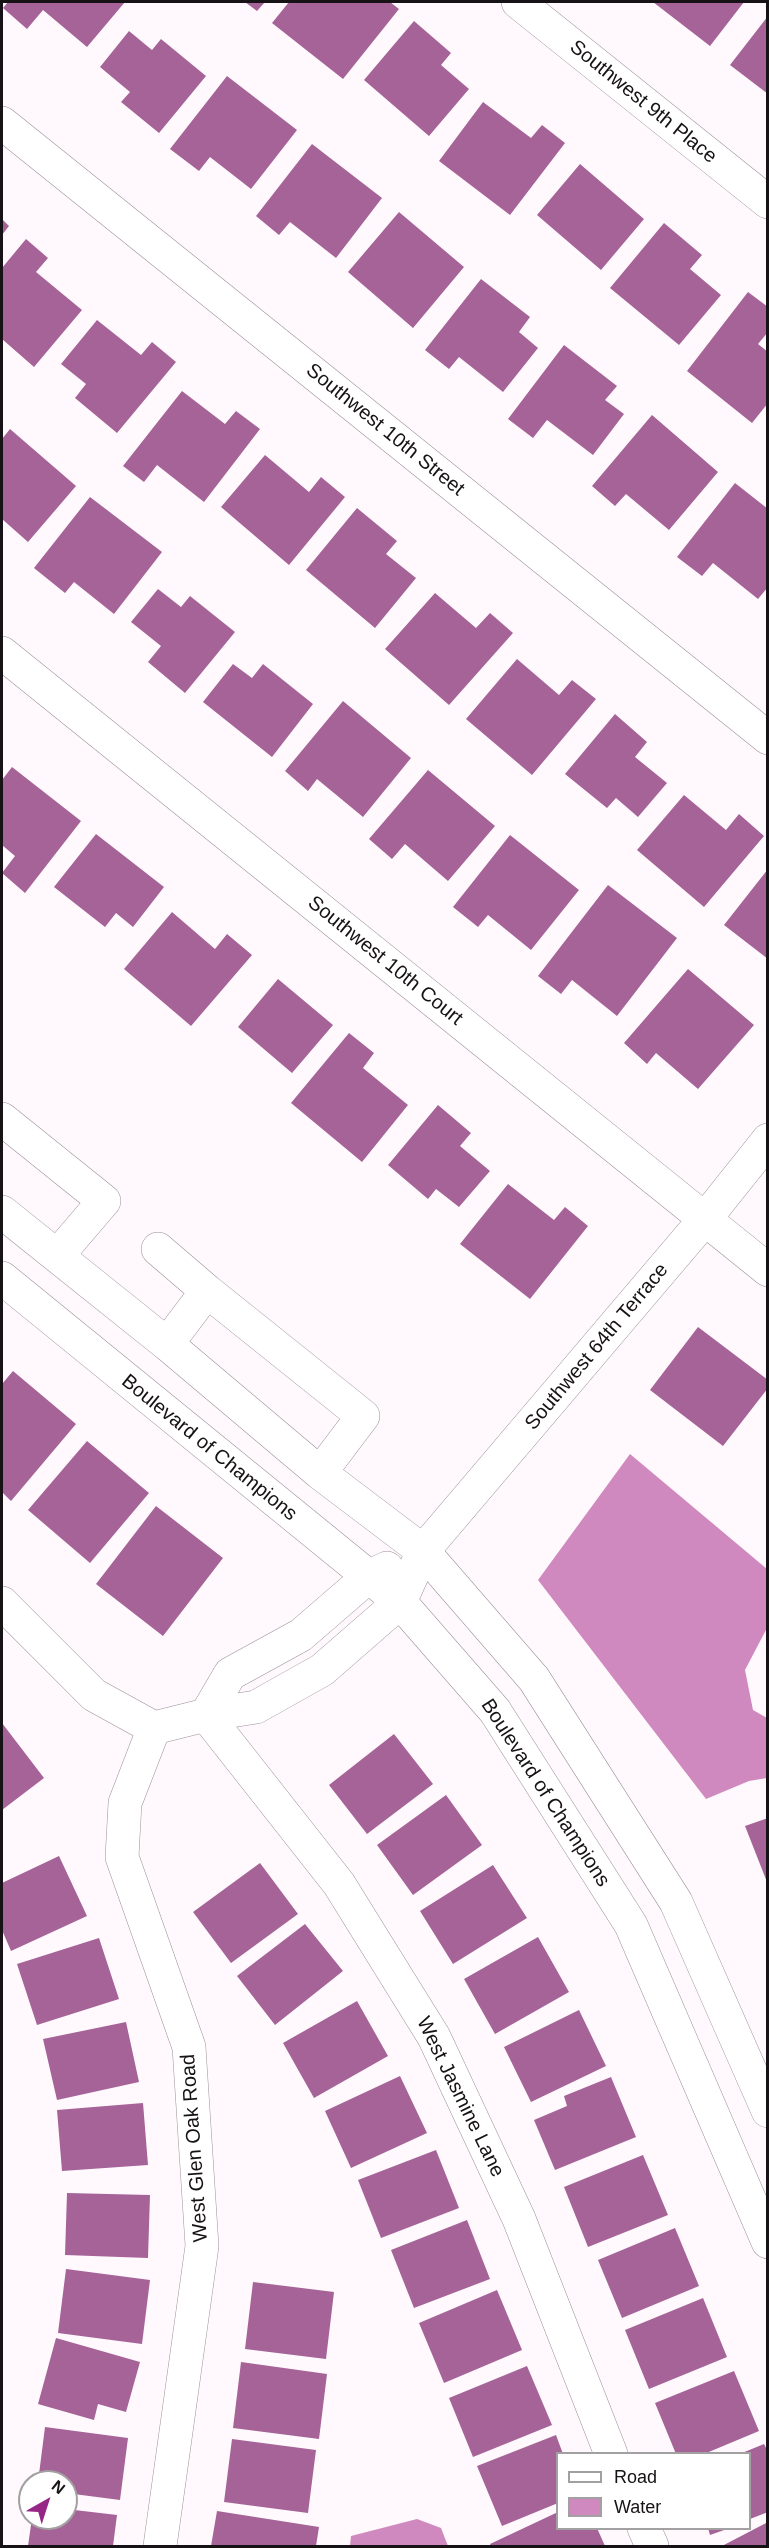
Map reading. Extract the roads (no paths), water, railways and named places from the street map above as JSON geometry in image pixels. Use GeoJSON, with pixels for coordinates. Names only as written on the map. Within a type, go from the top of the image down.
{"type":"FeatureCollection","features":[{"type":"Feature","properties":{"kind":"street","name":"Southwest 9th Place"},"geometry":{"type":"LineString","coordinates":[[518,2],[768,202]]}},
{"type":"Feature","properties":{"kind":"street","name":"Southwest 10th Street"},"geometry":{"type":"LineString","coordinates":[[2,123],[768,738]]}},
{"type":"Feature","properties":{"kind":"street","name":"Southwest 10th Court"},"geometry":{"type":"LineString","coordinates":[[2,653],[768,1270]]}},
{"type":"Feature","properties":{"kind":"street"},"geometry":{"type":"LineString","coordinates":[[2,1119],[104,1201],[57,1256]]}},
{"type":"Feature","properties":{"kind":"street","name":"Southwest 64th Terrace"},"geometry":{"type":"LineString","coordinates":[[400,1602],[423,1551],[705,1219],[768,1140]]}},
{"type":"Feature","properties":{"kind":"street"},"geometry":{"type":"LineString","coordinates":[[2,1212],[167,1344],[320,1473],[423,1551],[534,1679],[676,1902],[768,2111]]}},
{"type":"Feature","properties":{"kind":"street"},"geometry":{"type":"LineString","coordinates":[[158,1250],[363,1416],[320,1473]]}},
{"type":"Feature","properties":{"kind":"street","name":"Boulevard of Champions"},"geometry":{"type":"LineString","coordinates":[[2,1278],[400,1602],[495,1712],[631,1926],[768,2242]]}},
{"type":"Feature","properties":{"kind":"street"},"geometry":{"type":"LineString","coordinates":[[167,1344],[207,1291]]}},
{"type":"Feature","properties":{"kind":"street","name":"Southwest 64th Terrace"},"geometry":{"type":"LineString","coordinates":[[206,1715],[230,1674],[301,1635],[368,1577],[423,1551]]}},
{"type":"Feature","properties":{"kind":"street"},"geometry":{"type":"LineString","coordinates":[[2,1603],[94,1695],[154,1728],[206,1715],[256,1707],[322,1670],[400,1602]]}},
{"type":"Feature","properties":{"kind":"street","name":"West Jasmine Lane"},"geometry":{"type":"LineString","coordinates":[[206,1715],[339,1884],[434,2037],[519,2219],[610,2452]]}},
{"type":"Feature","properties":{"kind":"street","name":"West Glen Oak Road"},"geometry":{"type":"LineString","coordinates":[[154,1728],[125,1803],[122,1857],[189,2047],[202,2246],[160,2547]]}},
{"type":"Feature","properties":{"kind":"street"},"geometry":{"type":"LineString","coordinates":[[644,2530],[652,2547]]}},
{"type":"Feature","properties":{"kind":"water"},"geometry":{"type":"Polygon","coordinates":[[[630,1454],[767,1569],[767,1628],[745,1670],[753,1710],[767,1718],[767,1778],[749,1781],[706,1799],[538,1580],[630,1454]]]}},
{"type":"Feature","properties":{"kind":"water"},"geometry":{"type":"Polygon","coordinates":[[[417,2519],[441,2528],[448,2546],[350,2546],[351,2536],[417,2519]]]}}]}
